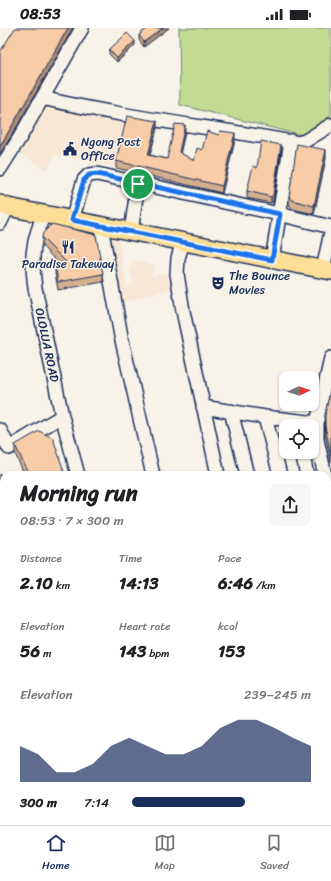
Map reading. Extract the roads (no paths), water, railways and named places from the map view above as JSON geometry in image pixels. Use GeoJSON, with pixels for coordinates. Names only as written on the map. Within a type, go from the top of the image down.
{"type":"FeatureCollection","features":[{"type":"Feature","properties":{"kind":"main road"},"geometry":{"type":"LineString","coordinates":[[4,206],[327,270]]}},
{"type":"Feature","properties":{"kind":"street"},"geometry":{"type":"LineString","coordinates":[[0,169],[19,139],[82,28]]}},
{"type":"Feature","properties":{"kind":"street"},"geometry":{"type":"LineString","coordinates":[[42,98],[70,105],[155,120],[298,143],[305,141],[331,125]]}},
{"type":"Feature","properties":{"kind":"street"},"geometry":{"type":"LineString","coordinates":[[272,260],[291,142]]}},
{"type":"Feature","properties":{"kind":"street"},"geometry":{"type":"LineString","coordinates":[[72,220],[84,180],[89,175],[97,174],[280,214],[331,227]]}},
{"type":"Feature","properties":{"kind":"street"},"geometry":{"type":"LineString","coordinates":[[131,232],[138,184]]}},
{"type":"Feature","properties":{"kind":"street"},"geometry":{"type":"LineString","coordinates":[[0,223],[4,206]]}},
{"type":"Feature","properties":{"kind":"street","name":"OLOLUA ROAD"},"geometry":{"type":"LineString","coordinates":[[44,214],[37,232],[33,249],[35,288],[62,416],[77,471]]}},
{"type":"Feature","properties":{"kind":"street"},"geometry":{"type":"LineString","coordinates":[[101,226],[121,336],[152,471]]}},
{"type":"Feature","properties":{"kind":"street"},"geometry":{"type":"LineString","coordinates":[[327,270],[331,232]]}},
{"type":"Feature","properties":{"kind":"street"},"geometry":{"type":"LineString","coordinates":[[183,242],[178,258],[177,274],[182,311],[217,471]]}},
{"type":"Feature","properties":{"kind":"street"},"geometry":{"type":"LineString","coordinates":[[318,419],[331,358]]}},
{"type":"Feature","properties":{"kind":"street"},"geometry":{"type":"LineString","coordinates":[[203,408],[231,411],[279,420]]}},
{"type":"Feature","properties":{"kind":"street"},"geometry":{"type":"LineString","coordinates":[[231,411],[246,471]]}},
{"type":"Feature","properties":{"kind":"street"},"geometry":{"type":"LineString","coordinates":[[0,430],[4,450],[62,416]]}},
{"type":"Feature","properties":{"kind":"street"},"geometry":{"type":"LineString","coordinates":[[265,417],[279,471]]}},
{"type":"Feature","properties":{"kind":"street"},"geometry":{"type":"LineString","coordinates":[[319,449],[324,471]]}},
{"type":"Feature","properties":{"kind":"street"},"geometry":{"type":"LineString","coordinates":[[304,459],[306,471]]}},
{"type":"Feature","properties":{"kind":"place","name":"Ngong Post Office"},"geometry":{"type":"Point","coordinates":[70,149]}},
{"type":"Feature","properties":{"kind":"place","name":"Paradise Takeway"},"geometry":{"type":"Point","coordinates":[68,247]}},
{"type":"Feature","properties":{"kind":"place","name":"The Bounce Movies"},"geometry":{"type":"Point","coordinates":[218,283]}}]}
